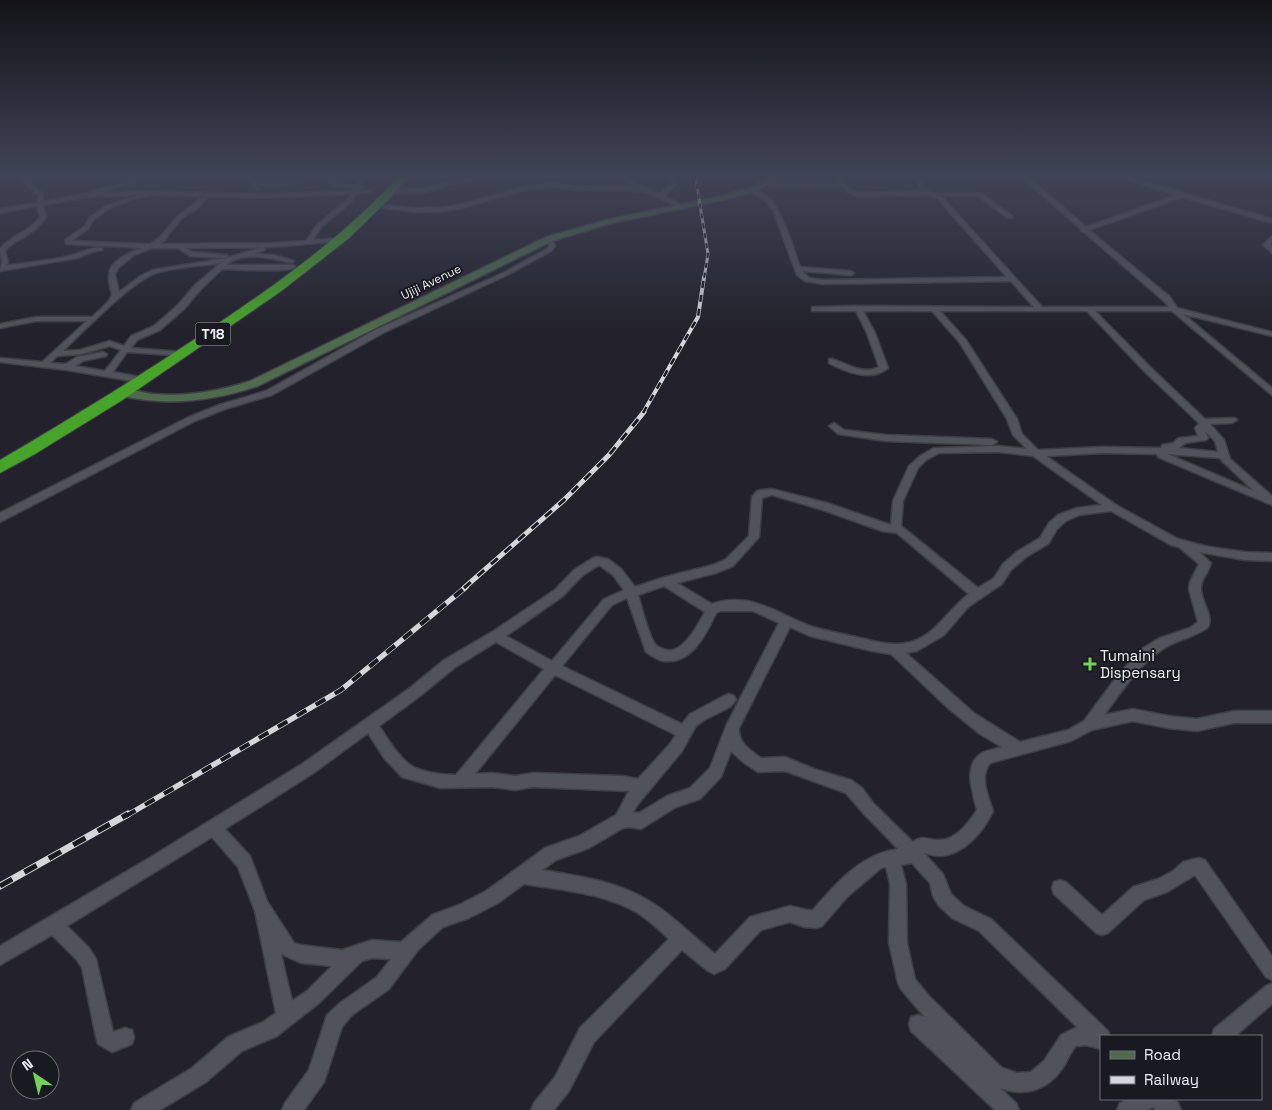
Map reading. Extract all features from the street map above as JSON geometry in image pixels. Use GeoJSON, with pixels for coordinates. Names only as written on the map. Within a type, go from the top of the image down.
{"type":"FeatureCollection","features":[{"type":"Feature","properties":{"kind":"highway","name":"T18"},"geometry":{"type":"LineString","coordinates":[[0,467],[183,354],[294,267],[339,240],[355,226]]}},
{"type":"Feature","properties":{"kind":"main road","name":"Ujiji Avenue"},"geometry":{"type":"LineString","coordinates":[[122,393],[146,398],[177,399],[245,387],[273,376],[549,239],[589,226]]}},
{"type":"Feature","properties":{"kind":"street"},"geometry":{"type":"LineString","coordinates":[[0,268],[5,262],[1,251],[10,241],[36,226]]}},
{"type":"Feature","properties":{"kind":"street"},"geometry":{"type":"LineString","coordinates":[[87,226],[67,241],[71,244],[270,246],[339,240]]}},
{"type":"Feature","properties":{"kind":"street"},"geometry":{"type":"LineString","coordinates":[[115,298],[116,289],[112,274],[115,267],[132,254],[153,246],[173,226]]}},
{"type":"Feature","properties":{"kind":"street"},"geometry":{"type":"LineString","coordinates":[[308,243],[319,226]]}},
{"type":"Feature","properties":{"kind":"street"},"geometry":{"type":"LineString","coordinates":[[782,226],[798,269],[804,279],[815,282],[1013,279]]}},
{"type":"Feature","properties":{"kind":"street"},"geometry":{"type":"LineString","coordinates":[[966,226],[1040,309]]}},
{"type":"Feature","properties":{"kind":"street"},"geometry":{"type":"LineString","coordinates":[[1078,226],[1167,299],[1172,308],[1272,392]]}},
{"type":"Feature","properties":{"kind":"street"},"geometry":{"type":"LineString","coordinates":[[1083,230],[1095,226]]}},
{"type":"Feature","properties":{"kind":"street"},"geometry":{"type":"LineString","coordinates":[[113,236],[119,245]]}},
{"type":"Feature","properties":{"kind":"street"},"geometry":{"type":"LineString","coordinates":[[1272,238],[1266,245],[1272,251]]}},
{"type":"Feature","properties":{"kind":"street"},"geometry":{"type":"LineString","coordinates":[[0,518],[192,419],[222,407],[268,393],[401,321],[505,274],[549,250],[552,246],[549,239]]}},
{"type":"Feature","properties":{"kind":"street"},"geometry":{"type":"LineString","coordinates":[[0,268],[77,256],[91,250],[119,245]]}},
{"type":"Feature","properties":{"kind":"street"},"geometry":{"type":"LineString","coordinates":[[281,245],[294,267]]}},
{"type":"Feature","properties":{"kind":"street"},"geometry":{"type":"LineString","coordinates":[[180,246],[190,254],[233,258],[270,246]]}},
{"type":"Feature","properties":{"kind":"street"},"geometry":{"type":"LineString","coordinates":[[108,374],[134,338],[157,328],[181,307],[198,287],[233,258],[244,246]]}},
{"type":"Feature","properties":{"kind":"street"},"geometry":{"type":"LineString","coordinates":[[116,289],[167,268],[248,256],[260,253],[270,246]]}},
{"type":"Feature","properties":{"kind":"street"},"geometry":{"type":"LineString","coordinates":[[248,256],[274,257],[294,267]]}},
{"type":"Feature","properties":{"kind":"street"},"geometry":{"type":"LineString","coordinates":[[221,267],[294,267]]}},
{"type":"Feature","properties":{"kind":"street"},"geometry":{"type":"LineString","coordinates":[[798,269],[851,272]]}},
{"type":"Feature","properties":{"kind":"street"},"geometry":{"type":"LineString","coordinates":[[43,365],[115,298],[144,276]]}},
{"type":"Feature","properties":{"kind":"street"},"geometry":{"type":"LineString","coordinates":[[832,362],[848,370],[873,372],[884,368],[871,333],[858,308]]}},
{"type":"Feature","properties":{"kind":"street"},"geometry":{"type":"LineString","coordinates":[[933,308],[963,342],[1012,419],[1018,435],[1032,449],[1112,508],[1161,536],[1184,546],[1245,556],[1272,557]]}},
{"type":"Feature","properties":{"kind":"street"},"geometry":{"type":"LineString","coordinates":[[1088,308],[1220,440],[1223,455],[1229,463],[1272,503]]}},
{"type":"Feature","properties":{"kind":"street"},"geometry":{"type":"LineString","coordinates":[[815,309],[1172,308],[1272,334]]}},
{"type":"Feature","properties":{"kind":"street"},"geometry":{"type":"LineString","coordinates":[[0,326],[35,317],[57,316],[94,319]]}},
{"type":"Feature","properties":{"kind":"street"},"geometry":{"type":"LineString","coordinates":[[81,352],[110,343],[125,349]]}},
{"type":"Feature","properties":{"kind":"street"},"geometry":{"type":"LineString","coordinates":[[54,354],[125,349],[183,354]]}},
{"type":"Feature","properties":{"kind":"street"},"geometry":{"type":"LineString","coordinates":[[94,350],[118,360]]}},
{"type":"Feature","properties":{"kind":"street"},"geometry":{"type":"LineString","coordinates":[[67,367],[80,360],[103,354]]}},
{"type":"Feature","properties":{"kind":"street"},"geometry":{"type":"LineString","coordinates":[[0,360],[67,367],[143,380]]}},
{"type":"Feature","properties":{"kind":"street"},"geometry":{"type":"LineString","coordinates":[[1203,423],[1232,420]]}},
{"type":"Feature","properties":{"kind":"street"},"geometry":{"type":"LineString","coordinates":[[834,426],[841,432],[886,438],[936,439],[1032,449],[1174,447],[1182,440],[1204,438],[1200,428],[1203,423]]}},
{"type":"Feature","properties":{"kind":"street"},"geometry":{"type":"LineString","coordinates":[[977,594],[896,525],[898,502],[914,466],[923,458],[941,450],[999,449],[1149,451],[1223,455]]}},
{"type":"Feature","properties":{"kind":"street"},"geometry":{"type":"LineString","coordinates":[[1149,451],[1189,465],[1272,503]]}},
{"type":"Feature","properties":{"kind":"street"},"geometry":{"type":"LineString","coordinates":[[459,782],[552,668],[603,608],[615,598],[665,581],[701,574],[729,563],[754,537],[757,497],[763,492],[772,492],[827,507],[886,528],[900,530]]}},
{"type":"Feature","properties":{"kind":"street"},"geometry":{"type":"LineString","coordinates":[[0,956],[214,828],[307,768],[370,724],[449,664],[496,636],[559,593],[578,574],[597,561],[604,562],[617,572],[632,593],[650,648],[663,656],[678,654],[688,648],[698,638],[712,610],[725,605],[754,606],[810,631],[872,646],[894,649],[913,648],[934,637],[964,604],[998,580],[1022,554],[1044,541],[1062,518],[1077,512],[1112,508]]}},
{"type":"Feature","properties":{"kind":"street"},"geometry":{"type":"LineString","coordinates":[[1089,726],[1123,679],[1148,652],[1164,642],[1194,631],[1204,624],[1202,609],[1195,591],[1195,584],[1205,568],[1205,563],[1184,546]]}},
{"type":"Feature","properties":{"kind":"street"},"geometry":{"type":"LineString","coordinates":[[665,581],[712,610]]}},
{"type":"Feature","properties":{"kind":"street"},"geometry":{"type":"LineString","coordinates":[[261,906],[288,949],[300,954],[342,959],[372,949],[404,951],[438,922],[479,905],[551,854],[583,842],[622,820],[641,821],[672,801],[696,793],[716,772],[731,732],[786,620]]}},
{"type":"Feature","properties":{"kind":"street"},"geometry":{"type":"LineString","coordinates":[[496,636],[552,668],[621,703],[685,732]]}},
{"type":"Feature","properties":{"kind":"street"},"geometry":{"type":"LineString","coordinates":[[894,649],[991,734],[1020,749]]}},
{"type":"Feature","properties":{"kind":"street"},"geometry":{"type":"LineString","coordinates":[[622,820],[629,803],[640,787],[676,748],[696,718],[729,700]]}},
{"type":"Feature","properties":{"kind":"street"},"geometry":{"type":"LineString","coordinates":[[520,875],[595,887],[624,898],[644,908],[709,962],[718,964],[756,922],[790,914],[804,919],[816,920],[842,890],[876,862],[909,856],[922,845],[942,848],[961,840],[984,811],[977,778],[980,764],[986,758],[1071,735],[1089,726],[1133,715],[1168,722],[1198,725],[1234,716],[1272,717]]}},
{"type":"Feature","properties":{"kind":"street"},"geometry":{"type":"LineString","coordinates":[[370,724],[389,754],[407,772],[440,781],[492,780],[515,783],[533,780],[622,783],[640,787]]}},
{"type":"Feature","properties":{"kind":"street"},"geometry":{"type":"LineString","coordinates":[[731,732],[739,749],[758,764],[784,763],[818,777],[836,780],[849,786],[936,878],[939,890],[945,900],[958,912],[985,925],[1100,1038]]}},
{"type":"Feature","properties":{"kind":"street"},"geometry":{"type":"LineString","coordinates":[[214,828],[244,862],[261,906],[286,1016]]}},
{"type":"Feature","properties":{"kind":"street"},"geometry":{"type":"LineString","coordinates":[[892,859],[898,884],[898,943],[907,983],[922,1001],[995,1075],[1008,1082],[1020,1084],[1034,1082],[1046,1074],[1068,1040],[1077,1036],[1100,1039]]}},
{"type":"Feature","properties":{"kind":"street"},"geometry":{"type":"LineString","coordinates":[[1060,888],[1102,927],[1139,893],[1160,886],[1179,877],[1189,868],[1197,866],[1203,870],[1230,914],[1272,971]]}},
{"type":"Feature","properties":{"kind":"street"},"geometry":{"type":"LineString","coordinates":[[54,925],[83,954],[90,964],[105,1038],[112,1043],[125,1037]]}},
{"type":"Feature","properties":{"kind":"street"},"geometry":{"type":"LineString","coordinates":[[541,1110],[562,1084],[587,1035],[601,1018],[680,939]]}},
{"type":"Feature","properties":{"kind":"street"},"geometry":{"type":"LineString","coordinates":[[292,1110],[317,1075],[334,1022],[346,1009],[383,983],[411,946]]}},
{"type":"Feature","properties":{"kind":"street"},"geometry":{"type":"LineString","coordinates":[[141,1110],[199,1075],[236,1044],[270,1029],[314,997],[356,955]]}},
{"type":"Feature","properties":{"kind":"street"},"geometry":{"type":"LineString","coordinates":[[1222,1035],[1272,992]]}},
{"type":"Feature","properties":{"kind":"street"},"geometry":{"type":"LineString","coordinates":[[918,1024],[1009,1110]]}},
{"type":"Feature","properties":{"kind":"street"},"geometry":{"type":"LineString","coordinates":[[1127,1110],[1145,1100]]}},
{"type":"Feature","properties":{"kind":"street"},"geometry":{"type":"LineString","coordinates":[[1160,1100],[1171,1110]]}},
{"type":"Feature","properties":{"kind":"railway"},"geometry":{"type":"LineString","coordinates":[[703,226],[708,254],[704,279]]}},
{"type":"Feature","properties":{"kind":"railway"},"geometry":{"type":"LineString","coordinates":[[643,413],[698,317],[704,277]]}},
{"type":"Feature","properties":{"kind":"railway"},"geometry":{"type":"LineString","coordinates":[[464,588],[564,500],[609,455],[644,412]]}},
{"type":"Feature","properties":{"kind":"railway"},"geometry":{"type":"LineString","coordinates":[[126,816],[341,690],[466,587]]}},
{"type":"Feature","properties":{"kind":"railway"},"geometry":{"type":"LineString","coordinates":[[0,886],[128,814]]}},
{"type":"Feature","properties":{"kind":"place","name":"Tumaini Dispensary"},"geometry":{"type":"Point","coordinates":[1090,664]}}]}
